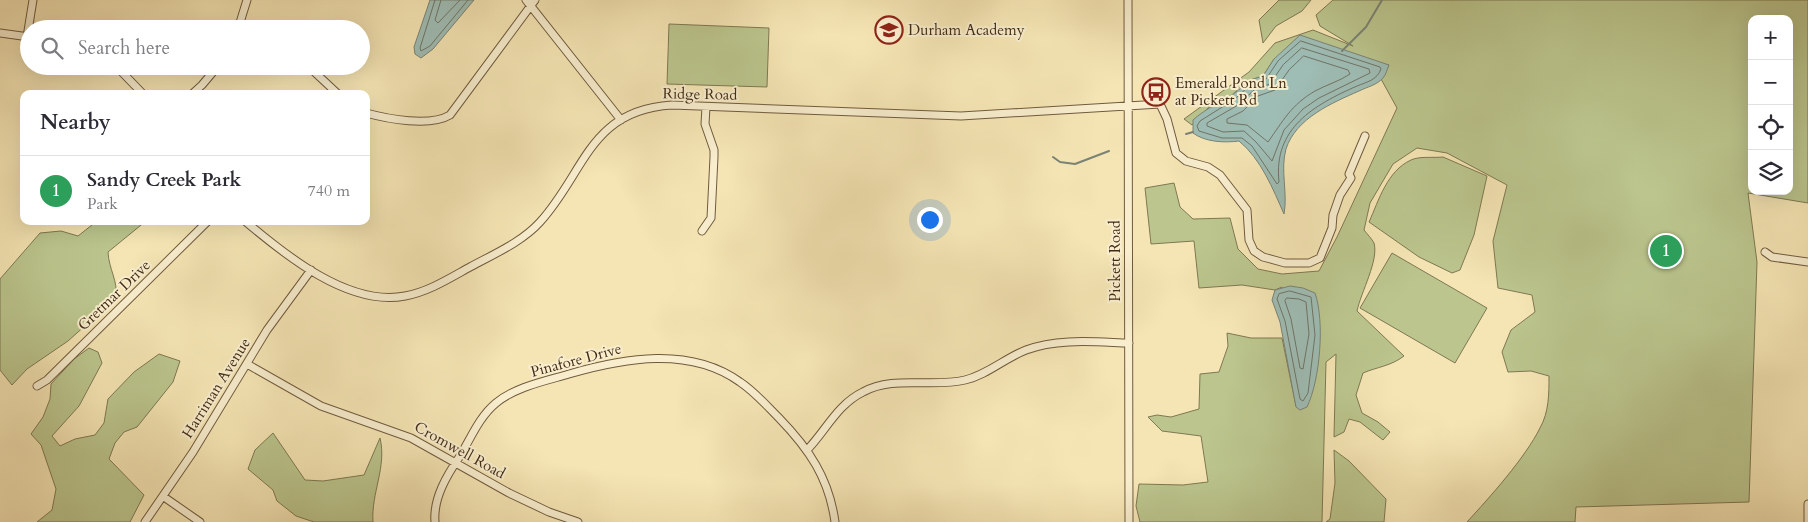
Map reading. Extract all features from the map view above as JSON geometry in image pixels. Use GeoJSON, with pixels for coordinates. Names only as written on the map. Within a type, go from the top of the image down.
{"type":"FeatureCollection","features":[{"type":"Feature","properties":{"kind":"street"},"geometry":{"type":"LineString","coordinates":[[30,20],[33,0]]}},
{"type":"Feature","properties":{"kind":"street"},"geometry":{"type":"LineString","coordinates":[[241,20],[247,0]]}},
{"type":"Feature","properties":{"kind":"street","name":"Pickett Road"},"geometry":{"type":"LineString","coordinates":[[1128,0],[1129,522]]}},
{"type":"Feature","properties":{"kind":"street"},"geometry":{"type":"LineString","coordinates":[[370,114],[422,121],[437,120],[450,115],[530,2],[622,120]]}},
{"type":"Feature","properties":{"kind":"street"},"geometry":{"type":"LineString","coordinates":[[0,33],[20,36]]}},
{"type":"Feature","properties":{"kind":"street"},"geometry":{"type":"LineString","coordinates":[[125,75],[139,90]]}},
{"type":"Feature","properties":{"kind":"street"},"geometry":{"type":"LineString","coordinates":[[196,90],[210,75]]}},
{"type":"Feature","properties":{"kind":"street"},"geometry":{"type":"LineString","coordinates":[[318,75],[334,90]]}},
{"type":"Feature","properties":{"kind":"street","name":"Ridge Road"},"geometry":{"type":"LineString","coordinates":[[251,225],[311,270],[341,286],[375,297],[406,296],[434,286],[495,254],[534,228],[556,201],[592,144],[622,120],[653,107],[672,105],[961,116],[1160,104],[1167,120],[1176,153],[1186,161],[1208,167],[1220,175],[1246,210],[1249,240],[1254,251],[1263,257],[1285,263],[1309,264],[1320,258],[1332,228],[1333,214],[1340,195],[1351,178],[1349,174],[1365,136]]}},
{"type":"Feature","properties":{"kind":"street"},"geometry":{"type":"LineString","coordinates":[[702,231],[711,218],[714,157],[714,150],[705,124],[706,107]]}},
{"type":"Feature","properties":{"kind":"street","name":"Gretmar Drive"},"geometry":{"type":"LineString","coordinates":[[37,386],[47,380],[204,225]]}},
{"type":"Feature","properties":{"kind":"street"},"geometry":{"type":"LineString","coordinates":[[1764,252],[1772,257],[1808,262]]}},
{"type":"Feature","properties":{"kind":"street","name":"Harriman Avenue"},"geometry":{"type":"LineString","coordinates":[[146,522],[164,498],[267,330],[311,270]]}},
{"type":"Feature","properties":{"kind":"street"},"geometry":{"type":"LineString","coordinates":[[808,449],[842,408],[861,392],[870,388],[897,384],[966,380],[985,372],[1017,354],[1046,344],[1128,343]]}},
{"type":"Feature","properties":{"kind":"street","name":"Pinafore Drive"},"geometry":{"type":"LineString","coordinates":[[435,522],[437,499],[455,463],[480,422],[501,399],[520,390],[575,372],[641,358],[688,361],[723,371],[748,388],[808,449],[825,479],[835,522]]}},
{"type":"Feature","properties":{"kind":"street","name":"Cromwell Road"},"geometry":{"type":"LineString","coordinates":[[247,364],[321,406],[412,438],[529,503],[578,522]]}},
{"type":"Feature","properties":{"kind":"street"},"geometry":{"type":"LineString","coordinates":[[164,498],[200,522]]}},
{"type":"Feature","properties":{"kind":"street"},"geometry":{"type":"LineString","coordinates":[[1808,504],[1808,522]]}},
{"type":"Feature","properties":{"kind":"green space"},"geometry":{"type":"Polygon","coordinates":[[[1279,0],[1311,0],[1302,11],[1276,26],[1263,43],[1259,20],[1279,0]]]}},
{"type":"Feature","properties":{"kind":"green space"},"geometry":{"type":"Polygon","coordinates":[[[1333,0],[1808,0],[1808,203],[1760,195],[1793,195],[1793,15],[1748,15],[1748,195],[1757,262],[1749,502],[1576,507],[1575,522],[1467,522],[1506,477],[1534,440],[1547,409],[1549,376],[1531,371],[1508,372],[1502,352],[1511,330],[1535,312],[1532,295],[1498,288],[1493,241],[1507,185],[1447,153],[1417,148],[1393,164],[1370,203],[1364,230],[1374,243],[1375,250],[1372,267],[1357,311],[1404,356],[1389,364],[1363,373],[1356,395],[1362,413],[1378,422],[1390,432],[1383,440],[1360,422],[1349,419],[1344,432],[1334,437],[1336,354],[1326,362],[1322,522],[1140,522],[1136,506],[1139,484],[1183,485],[1208,482],[1201,436],[1162,431],[1148,417],[1157,415],[1171,417],[1199,409],[1200,374],[1219,372],[1228,346],[1227,333],[1251,338],[1282,338],[1296,406],[1282,287],[1275,290],[1242,285],[1199,288],[1194,241],[1151,244],[1145,188],[1174,183],[1180,207],[1193,219],[1230,218],[1238,249],[1258,269],[1282,274],[1319,271],[1337,237],[1397,108],[1381,79],[1389,65],[1274,59],[1263,76],[1247,81],[1231,96],[1208,108],[1192,125],[1184,119],[1249,72],[1275,43],[1313,30],[1353,46],[1320,26],[1316,15],[1333,0]]]}},
{"type":"Feature","properties":{"kind":"green space"},"geometry":{"type":"Polygon","coordinates":[[[669,24],[769,28],[767,87],[667,84],[669,24]]]}},
{"type":"Feature","properties":{"kind":"green space"},"geometry":{"type":"Polygon","coordinates":[[[1443,157],[1487,176],[1474,235],[1460,270],[1452,273],[1419,257],[1369,222],[1380,196],[1396,171],[1411,160],[1443,157]]]}},
{"type":"Feature","properties":{"kind":"green space"},"geometry":{"type":"Polygon","coordinates":[[[92,225],[141,225],[108,252],[116,286],[116,298],[68,341],[27,369],[12,385],[0,370],[0,279],[40,233],[61,231],[78,236],[92,225]]]}},
{"type":"Feature","properties":{"kind":"green space"},"geometry":{"type":"Polygon","coordinates":[[[1392,253],[1487,308],[1455,363],[1360,308],[1392,253]]]}},
{"type":"Feature","properties":{"kind":"green space"},"geometry":{"type":"Polygon","coordinates":[[[89,348],[98,352],[102,363],[79,406],[52,436],[60,446],[75,439],[95,435],[104,423],[108,399],[134,372],[159,354],[180,361],[173,382],[137,427],[124,432],[115,443],[109,459],[144,495],[130,522],[37,522],[52,510],[56,489],[41,445],[31,434],[43,417],[50,399],[51,384],[74,359],[89,348]]]}},
{"type":"Feature","properties":{"kind":"green space"},"geometry":{"type":"Polygon","coordinates":[[[273,433],[305,480],[323,481],[364,475],[380,438],[382,459],[374,501],[373,522],[314,522],[296,516],[277,501],[273,490],[248,469],[255,450],[273,433]]]}},
{"type":"Feature","properties":{"kind":"green space"},"geometry":{"type":"Polygon","coordinates":[[[1334,450],[1349,461],[1386,499],[1384,522],[1326,522],[1330,519],[1335,483],[1334,450]]]}},
{"type":"Feature","properties":{"kind":"water"},"geometry":{"type":"Polygon","coordinates":[[[430,0],[474,0],[433,49],[421,58],[415,54],[414,47],[430,0]]]}},
{"type":"Feature","properties":{"kind":"water"},"geometry":{"type":"Polygon","coordinates":[[[1300,35],[1389,65],[1381,80],[1316,113],[1306,120],[1291,138],[1284,157],[1284,214],[1266,175],[1247,148],[1239,141],[1215,141],[1198,136],[1193,133],[1193,120],[1249,82],[1263,76],[1274,59],[1300,35]]]}},
{"type":"Feature","properties":{"kind":"water"},"geometry":{"type":"Polygon","coordinates":[[[1290,286],[1303,288],[1315,293],[1320,319],[1320,351],[1315,382],[1307,407],[1300,410],[1296,407],[1280,322],[1272,300],[1275,290],[1290,286]]]}},
{"type":"Feature","properties":{"kind":"waterway"},"geometry":{"type":"LineString","coordinates":[[1342,51],[1366,27],[1382,0]]}},
{"type":"Feature","properties":{"kind":"waterway"},"geometry":{"type":"LineString","coordinates":[[1186,134],[1193,132]]}},
{"type":"Feature","properties":{"kind":"waterway"},"geometry":{"type":"LineString","coordinates":[[1053,157],[1060,162],[1075,164],[1109,151]]}},
{"type":"Feature","properties":{"kind":"place","name":"Durham Academy"},"geometry":{"type":"Point","coordinates":[889,30]}},
{"type":"Feature","properties":{"kind":"place","name":"Emerald Pond Ln at Pickett Rd"},"geometry":{"type":"Point","coordinates":[1156,92]}},
{"type":"Feature","properties":{"kind":"place","name":"Sandy Creek Park"},"geometry":{"type":"Point","coordinates":[1666,251]}}]}
